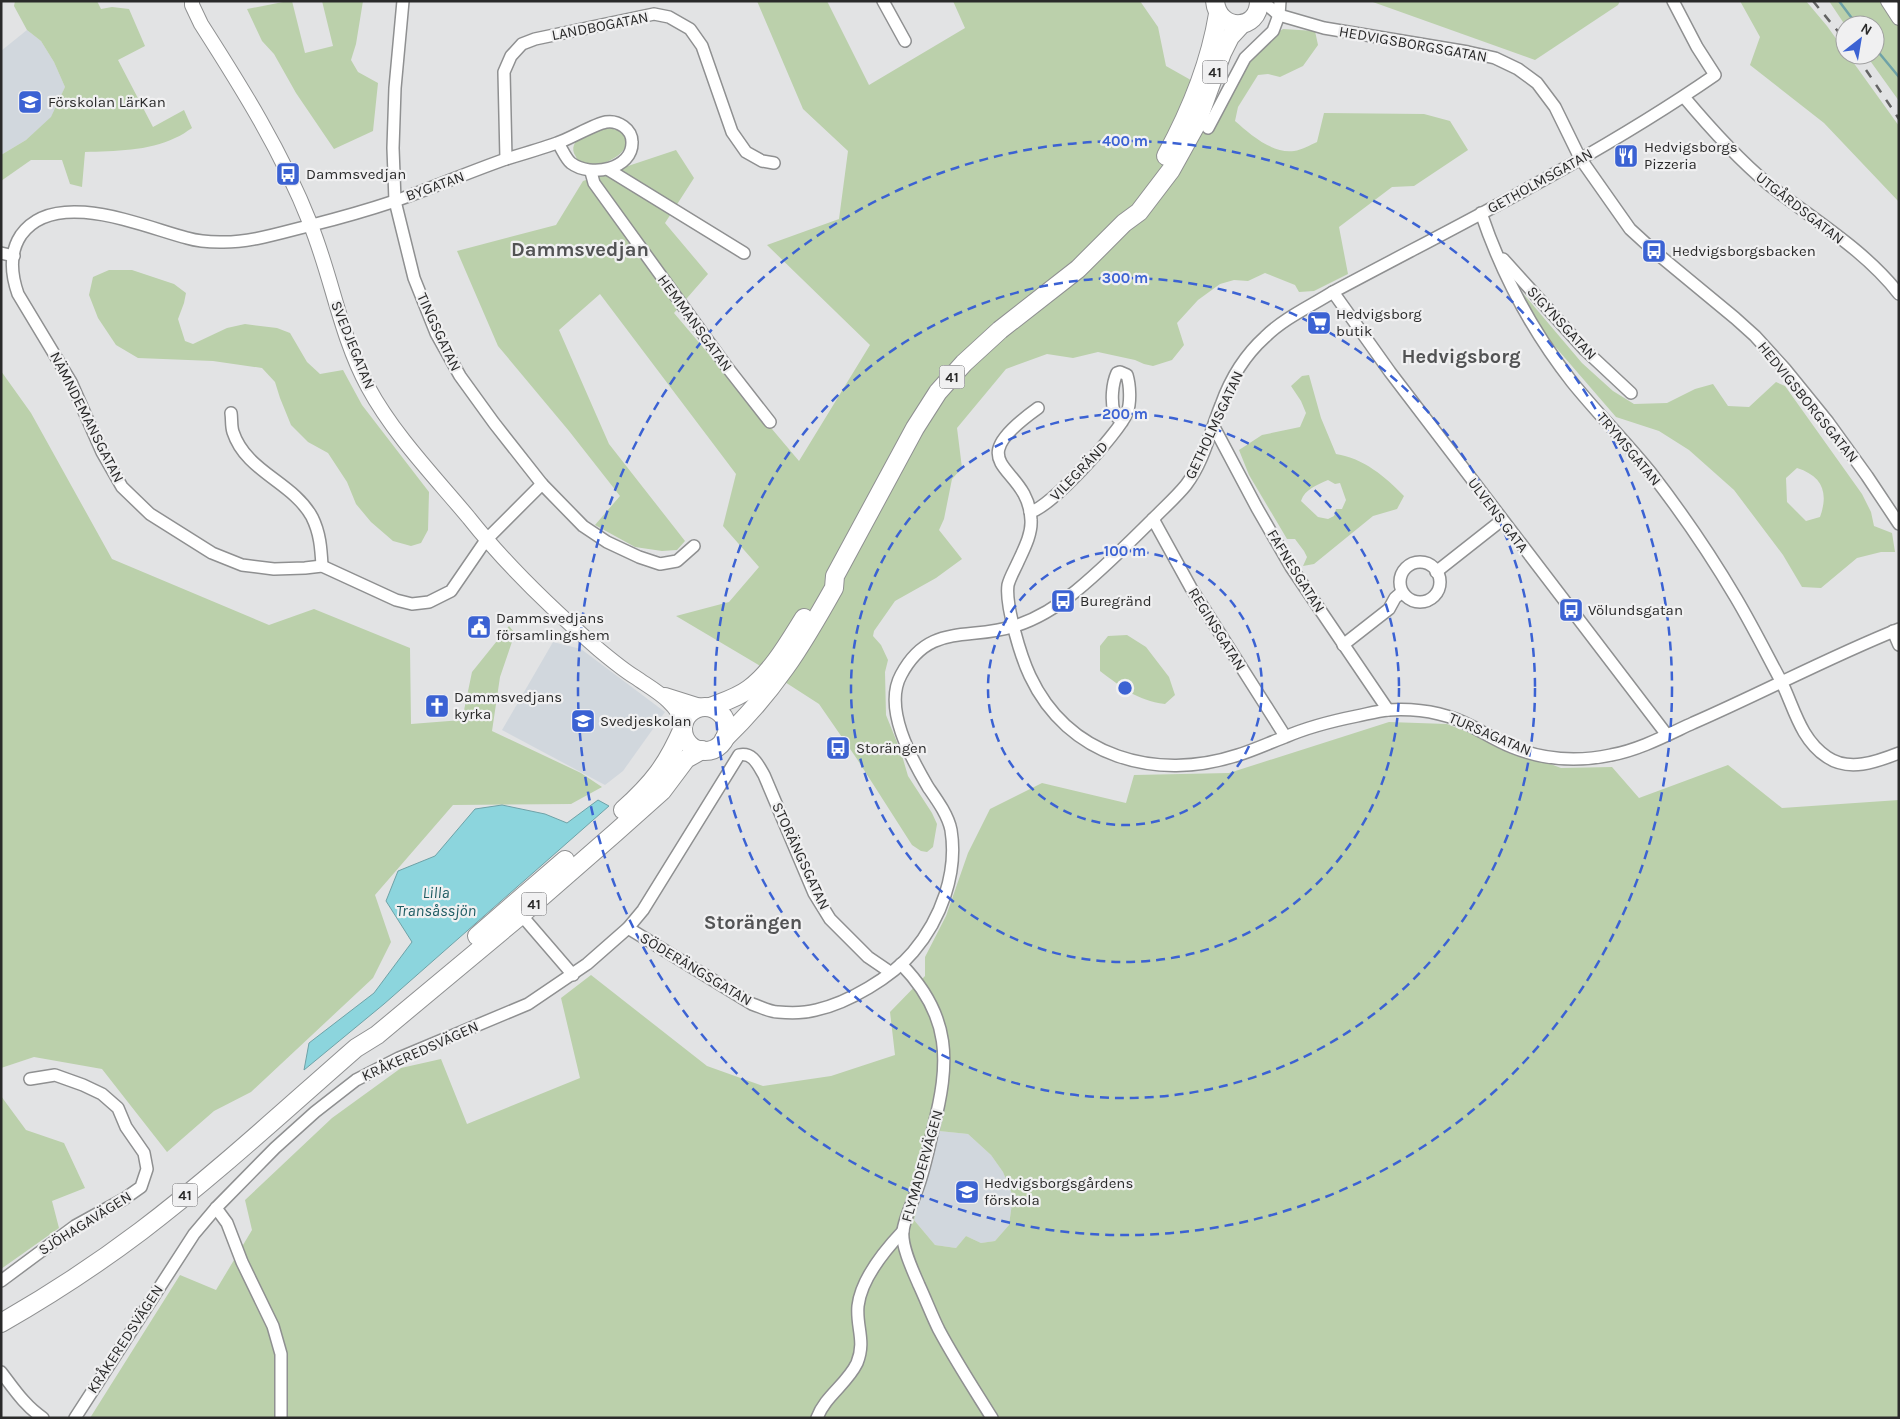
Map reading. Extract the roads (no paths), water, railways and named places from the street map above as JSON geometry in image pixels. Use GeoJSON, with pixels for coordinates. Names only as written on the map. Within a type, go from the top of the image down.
{"type":"FeatureCollection","features":[{"type":"Feature","properties":{"kind":"main road","name":"41"},"geometry":{"type":"LineString","coordinates":[[517,910],[662,791],[686,759],[702,750],[715,748],[763,699],[796,655],[834,588],[835,576],[915,428],[938,392],[964,362],[1000,330],[1078,269],[1124,223],[1139,212],[1182,152],[1199,116],[1222,53],[1230,37],[1257,14],[1260,1]]}},
{"type":"Feature","properties":{"kind":"main road","name":"41"},"geometry":{"type":"LineString","coordinates":[[1216,4],[1228,23],[1247,22]]}},
{"type":"Feature","properties":{"kind":"main road","name":"41"},"geometry":{"type":"LineString","coordinates":[[1124,223],[1162,164],[1185,119],[1212,47],[1216,4]]}},
{"type":"Feature","properties":{"kind":"main road","name":"41"},"geometry":{"type":"LineString","coordinates":[[1,1323],[59,1288],[142,1230],[193,1189],[356,1048],[377,1035],[517,910],[651,784],[672,753],[690,712],[739,696],[750,688],[785,648],[825,583],[835,576]]}},
{"type":"Feature","properties":{"kind":"main road"},"geometry":{"type":"LineString","coordinates":[[706,707],[718,712],[725,719],[727,729],[724,738]]}},
{"type":"Feature","properties":{"kind":"main road"},"geometry":{"type":"LineString","coordinates":[[684,726],[684,734],[688,742],[693,747],[702,750]]}},
{"type":"Feature","properties":{"kind":"street","name":"SVEDJEGATAN"},"geometry":{"type":"LineString","coordinates":[[192,1],[201,24],[273,142],[311,225],[339,316],[368,386],[381,408],[404,440],[486,540],[534,590],[598,649],[676,706],[684,726]]}},
{"type":"Feature","properties":{"kind":"street","name":"TINGSGATAN"},"geometry":{"type":"LineString","coordinates":[[403,1],[395,88],[393,148],[395,201],[414,278],[436,333],[460,376],[494,423],[542,484],[583,526],[607,542],[639,558],[660,564],[677,561],[694,546]]}},
{"type":"Feature","properties":{"kind":"street"},"geometry":{"type":"LineString","coordinates":[[883,1],[905,41]]}},
{"type":"Feature","properties":{"kind":"street","name":"HEDVIGSBORGSGATAN"},"geometry":{"type":"LineString","coordinates":[[1260,1],[1279,15],[1324,28],[1495,58],[1536,83],[1555,107],[1580,158],[1630,229],[1654,252],[1755,336],[1785,369],[1861,468],[1899,524]]}},
{"type":"Feature","properties":{"kind":"street"},"geometry":{"type":"LineString","coordinates":[[1208,128],[1245,58],[1273,32],[1279,15],[1280,1]]}},
{"type":"Feature","properties":{"kind":"street","name":"GETHOLMSGATAN"},"geometry":{"type":"LineString","coordinates":[[901,964],[919,945],[940,907],[949,885],[953,847],[950,825],[914,760],[897,720],[894,702],[899,678],[912,657],[919,650],[940,638],[988,632],[1014,626],[1052,608],[1075,592],[1153,519],[1186,485],[1198,465],[1231,381],[1247,357],[1265,336],[1333,292],[1482,213],[1633,129],[1715,75],[1697,47],[1673,1]]}},
{"type":"Feature","properties":{"kind":"street"},"geometry":{"type":"LineString","coordinates":[[1888,1],[1899,18]]}},
{"type":"Feature","properties":{"kind":"street","name":"LANDBOGATAN"},"geometry":{"type":"LineString","coordinates":[[506,159],[504,72],[510,56],[522,44],[534,39],[654,14],[669,17],[690,28],[702,46],[732,132],[746,152],[762,161],[774,163]]}},
{"type":"Feature","properties":{"kind":"street","name":"HEDVIGSBORGSGATAN"},"geometry":{"type":"LineString","coordinates":[[1247,22],[1279,15]]}},
{"type":"Feature","properties":{"kind":"street","name":"UTGÅRDSGATAN"},"geometry":{"type":"LineString","coordinates":[[1684,97],[1734,154],[1767,183],[1878,270],[1899,294]]}},
{"type":"Feature","properties":{"kind":"street","name":"BYGATAN"},"geometry":{"type":"LineString","coordinates":[[311,225],[395,201],[506,159],[558,143],[606,122],[618,123],[628,131],[632,141],[630,152],[622,162],[609,170]]}},
{"type":"Feature","properties":{"kind":"street"},"geometry":{"type":"LineString","coordinates":[[558,143],[571,163],[591,172],[609,170],[744,253]]}},
{"type":"Feature","properties":{"kind":"street","name":"HEMMANSGATAN"},"geometry":{"type":"LineString","coordinates":[[591,172],[594,183],[726,367],[770,422]]}},
{"type":"Feature","properties":{"kind":"street","name":"NÄMNDEMANSGATAN"},"geometry":{"type":"LineString","coordinates":[[311,225],[261,237],[220,242],[189,239],[106,214],[86,211],[48,216],[38,220],[25,230],[18,240],[14,256],[13,281],[18,294],[71,382],[102,452],[122,487],[150,514],[212,553],[242,565],[274,569],[322,566],[396,600],[412,604],[429,602],[451,591],[486,540],[542,484]]}},
{"type":"Feature","properties":{"kind":"street","name":"TRYMSGATAN"},"geometry":{"type":"LineString","coordinates":[[1482,213],[1495,250],[1512,288],[1549,351],[1573,383],[1650,472],[1691,527],[1749,620],[1782,683],[1802,728],[1813,745],[1827,757],[1840,763],[1859,765],[1878,761],[1899,753]]}},
{"type":"Feature","properties":{"kind":"street","name":"SIGYNSGATAN"},"geometry":{"type":"LineString","coordinates":[[1495,250],[1585,350],[1631,393]]}},
{"type":"Feature","properties":{"kind":"street"},"geometry":{"type":"LineString","coordinates":[[1,254],[14,256]]}},
{"type":"Feature","properties":{"kind":"street","name":"ULVENS GATA"},"geometry":{"type":"LineString","coordinates":[[1333,292],[1390,372],[1667,735]]}},
{"type":"Feature","properties":{"kind":"street"},"geometry":{"type":"LineString","coordinates":[[1030,512],[1024,496],[1000,462],[998,449],[1005,436],[1038,408]]}},
{"type":"Feature","properties":{"kind":"street"},"geometry":{"type":"LineString","coordinates":[[231,413],[233,432],[243,450],[265,474],[297,497],[311,516],[319,534],[322,566]]}},
{"type":"Feature","properties":{"kind":"street","name":"VILEGRÄND"},"geometry":{"type":"LineString","coordinates":[[1030,512],[1046,504],[1070,482],[1100,450],[1122,422]]}},
{"type":"Feature","properties":{"kind":"street","name":"FAFNESGATAN"},"geometry":{"type":"LineString","coordinates":[[1214,427],[1257,508],[1291,566],[1388,710]]}},
{"type":"Feature","properties":{"kind":"street","name":"TURSAGATAN"},"geometry":{"type":"LineString","coordinates":[[1030,512],[1029,532],[1008,587],[1014,626],[1024,662],[1038,694],[1055,715],[1080,738],[1117,757],[1130,761],[1173,766],[1237,756],[1322,723],[1388,710],[1435,712],[1472,726],[1514,748],[1545,757],[1582,760],[1615,755],[1667,735],[1896,630]]}},
{"type":"Feature","properties":{"kind":"street","name":"REGINSGATAN"},"geometry":{"type":"LineString","coordinates":[[1153,519],[1191,588],[1285,736]]}},
{"type":"Feature","properties":{"kind":"street"},"geometry":{"type":"LineString","coordinates":[[1436,572],[1502,520]]}},
{"type":"Feature","properties":{"kind":"street"},"geometry":{"type":"LineString","coordinates":[[1412,564],[1426,564],[1436,572],[1439,585],[1433,597],[1426,601],[1412,601],[1402,592],[1400,581],[1402,574],[1412,564]]}},
{"type":"Feature","properties":{"kind":"street"},"geometry":{"type":"LineString","coordinates":[[1343,645],[1390,609],[1395,598],[1402,592]]}},
{"type":"Feature","properties":{"kind":"street"},"geometry":{"type":"LineString","coordinates":[[1896,630],[1899,645]]}},
{"type":"Feature","properties":{"kind":"street","name":"SVEDJEGATAN"},"geometry":{"type":"LineString","coordinates":[[661,694],[706,707]]}},
{"type":"Feature","properties":{"kind":"street","name":"KRÅKEREDSVÄGEN"},"geometry":{"type":"LineString","coordinates":[[75,1418],[182,1251],[216,1208],[275,1148],[308,1118],[356,1080],[399,1058],[528,1004],[574,974],[628,928],[643,910],[736,757],[743,754]]}},
{"type":"Feature","properties":{"kind":"street","name":"STORÄNGSGATAN"},"geometry":{"type":"LineString","coordinates":[[743,754],[754,759],[764,775],[814,893],[830,919],[868,957],[890,972]]}},
{"type":"Feature","properties":{"kind":"street"},"geometry":{"type":"LineString","coordinates":[[517,910],[574,974]]}},
{"type":"Feature","properties":{"kind":"street","name":"SÖDERÄNGSGATAN"},"geometry":{"type":"LineString","coordinates":[[628,928],[736,995],[752,1004],[775,1012],[815,1010],[838,1003],[862,991],[901,964]]}},
{"type":"Feature","properties":{"kind":"street","name":"FLYMADERVÄGEN"},"geometry":{"type":"LineString","coordinates":[[901,964],[924,992],[933,1008],[940,1024],[944,1051],[941,1098],[922,1175],[902,1231],[906,1253],[939,1330],[992,1418]]}},
{"type":"Feature","properties":{"kind":"street","name":"SJÖHAGAVÄGEN"},"geometry":{"type":"LineString","coordinates":[[1,1281],[75,1226],[124,1200],[141,1187],[147,1169],[144,1153],[126,1127],[118,1108],[102,1094],[55,1075],[30,1079]]}},
{"type":"Feature","properties":{"kind":"street"},"geometry":{"type":"LineString","coordinates":[[216,1208],[227,1223],[242,1262],[273,1326],[281,1354],[281,1418]]}},
{"type":"Feature","properties":{"kind":"street"},"geometry":{"type":"LineString","coordinates":[[816,1418],[823,1404],[852,1373],[861,1352],[862,1338],[858,1307],[862,1292],[885,1250],[902,1231]]}},
{"type":"Feature","properties":{"kind":"street"},"geometry":{"type":"LineString","coordinates":[[1,1372],[21,1399],[43,1418]]}},
{"type":"Feature","properties":{"kind":"water","name":"Lilla Transåssjön"},"geometry":{"type":"Polygon","coordinates":[[[598,800],[609,806],[384,1004],[304,1070],[309,1043],[374,993],[412,942],[386,901],[398,871],[435,856],[475,809],[502,805],[545,814],[567,823],[598,800]]]}},
{"type":"Feature","properties":{"kind":"waterway"},"geometry":{"type":"LineString","coordinates":[[1839,1],[1850,15]]}},
{"type":"Feature","properties":{"kind":"waterway"},"geometry":{"type":"LineString","coordinates":[[1885,60],[1899,77]]}},
{"type":"Feature","properties":{"kind":"railway"},"geometry":{"type":"LineString","coordinates":[[1813,1],[1835,28]]}},
{"type":"Feature","properties":{"kind":"railway"},"geometry":{"type":"LineString","coordinates":[[1863,65],[1899,119]]}},
{"type":"Feature","properties":{"kind":"place","name":"Förskolan LärKan"},"geometry":{"type":"Point","coordinates":[30,102]}},
{"type":"Feature","properties":{"kind":"place","name":"Hedvigsborgs Pizzeria"},"geometry":{"type":"Point","coordinates":[1626,156]}},
{"type":"Feature","properties":{"kind":"place","name":"Dammsvedjan"},"geometry":{"type":"Point","coordinates":[288,174]}},
{"type":"Feature","properties":{"kind":"place","name":"Hedvigsborgsbacken"},"geometry":{"type":"Point","coordinates":[1654,251]}},
{"type":"Feature","properties":{"kind":"place","name":"Hedvigsborg butik"},"geometry":{"type":"Point","coordinates":[1319,323]}},
{"type":"Feature","properties":{"kind":"place","name":"Buregränd"},"geometry":{"type":"Point","coordinates":[1063,601]}},
{"type":"Feature","properties":{"kind":"place","name":"Völundsgatan"},"geometry":{"type":"Point","coordinates":[1571,610]}},
{"type":"Feature","properties":{"kind":"place","name":"Dammsvedjans församlingshem"},"geometry":{"type":"Point","coordinates":[479,627]}},
{"type":"Feature","properties":{"kind":"place","name":"Dammsvedjans kyrka"},"geometry":{"type":"Point","coordinates":[437,706]}},
{"type":"Feature","properties":{"kind":"place","name":"Svedjeskolan"},"geometry":{"type":"Point","coordinates":[583,721]}},
{"type":"Feature","properties":{"kind":"place","name":"Storängen"},"geometry":{"type":"Point","coordinates":[838,748]}},
{"type":"Feature","properties":{"kind":"place","name":"Hedvigsborgsgårdens förskola"},"geometry":{"type":"Point","coordinates":[967,1192]}},
{"type":"Feature","properties":{"kind":"district","name":"Dammsvedjan"},"geometry":{"type":"Point","coordinates":[580,249]}},
{"type":"Feature","properties":{"kind":"district","name":"Hedvigsborg"},"geometry":{"type":"Point","coordinates":[1461,356]}},
{"type":"Feature","properties":{"kind":"district","name":"Storängen"},"geometry":{"type":"Point","coordinates":[753,922]}}]}
